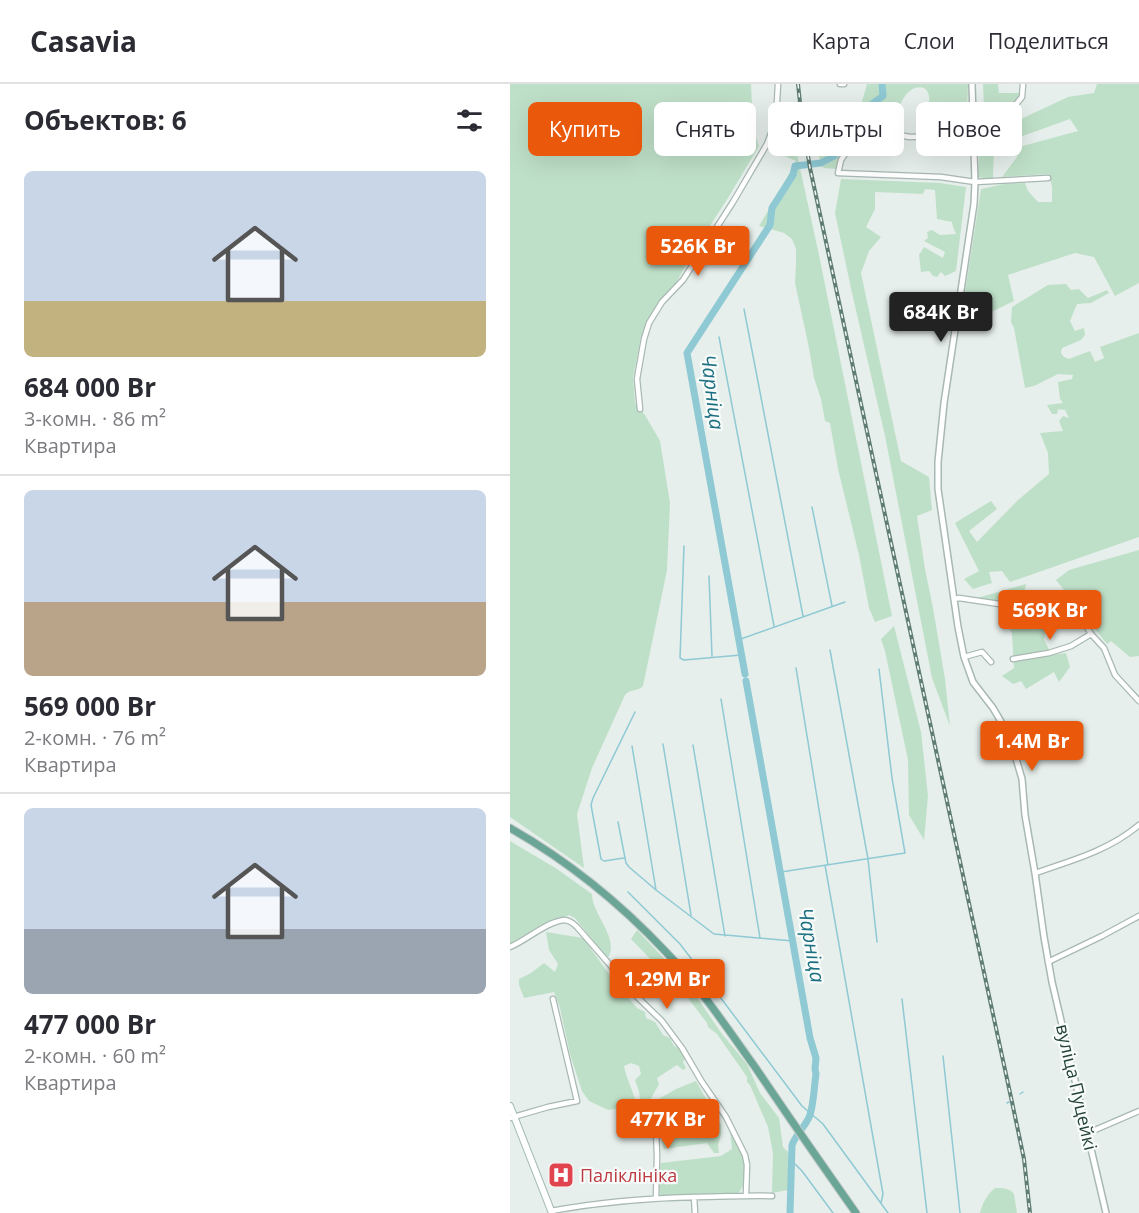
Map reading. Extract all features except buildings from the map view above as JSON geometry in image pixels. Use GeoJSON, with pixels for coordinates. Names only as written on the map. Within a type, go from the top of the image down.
{"type":"FeatureCollection","features":[{"type":"Feature","properties":{"kind":"main road"},"geometry":{"type":"LineString","coordinates":[[510,828],[552,854],[596,886],[668,953],[702,994],[856,1213]]}},
{"type":"Feature","properties":{"kind":"main road"},"geometry":{"type":"LineString","coordinates":[[510,1106],[512,1117],[551,1212]]}},
{"type":"Feature","properties":{"kind":"street"},"geometry":{"type":"LineString","coordinates":[[640,409],[637,379],[649,322],[662,302],[683,280],[767,144],[776,120],[778,84]]}},
{"type":"Feature","properties":{"kind":"street","name":"вуліца Пуцейкі"},"geometry":{"type":"LineString","coordinates":[[972,84],[972,102]]}},
{"type":"Feature","properties":{"kind":"street"},"geometry":{"type":"LineString","coordinates":[[1018,102],[1022,97],[1023,84]]}},
{"type":"Feature","properties":{"kind":"street"},"geometry":{"type":"LineString","coordinates":[[916,137],[874,133],[851,145],[841,160],[838,173],[941,177],[975,182],[1048,178]]}},
{"type":"Feature","properties":{"kind":"street","name":"вуліца Пуцейкі"},"geometry":{"type":"LineString","coordinates":[[974,156],[971,233],[952,344],[937,474],[964,657],[973,682],[1003,725],[1012,745],[1022,779],[1025,814],[1048,962],[1106,1213]]}},
{"type":"Feature","properties":{"kind":"street"},"geometry":{"type":"LineString","coordinates":[[954,599],[1056,608],[1078,615],[1107,653],[1115,675],[1139,700]]}},
{"type":"Feature","properties":{"kind":"street"},"geometry":{"type":"LineString","coordinates":[[1013,659],[1049,653],[1071,646],[1091,634]]}},
{"type":"Feature","properties":{"kind":"street"},"geometry":{"type":"LineString","coordinates":[[964,657],[982,652],[991,663]]}},
{"type":"Feature","properties":{"kind":"street"},"geometry":{"type":"LineString","coordinates":[[1035,873],[1081,858],[1118,841],[1139,825]]}},
{"type":"Feature","properties":{"kind":"street"},"geometry":{"type":"LineString","coordinates":[[1048,962],[1139,916]]}},
{"type":"Feature","properties":{"kind":"street"},"geometry":{"type":"LineString","coordinates":[[510,947],[550,925],[565,920],[577,927],[628,988],[662,1021],[726,1117],[745,1155],[746,1194]]}},
{"type":"Feature","properties":{"kind":"street"},"geometry":{"type":"LineString","coordinates":[[512,1117],[577,1101],[552,999]]}},
{"type":"Feature","properties":{"kind":"street"},"geometry":{"type":"LineString","coordinates":[[655,1103],[656,1198]]}},
{"type":"Feature","properties":{"kind":"street"},"geometry":{"type":"LineString","coordinates":[[1088,1133],[1139,1111]]}},
{"type":"Feature","properties":{"kind":"street"},"geometry":{"type":"LineString","coordinates":[[551,1212],[656,1198],[746,1194],[772,1196]]}},
{"type":"Feature","properties":{"kind":"street"},"geometry":{"type":"LineString","coordinates":[[694,1197],[695,1213]]}},
{"type":"Feature","properties":{"kind":"green space"},"geometry":{"type":"Polygon","coordinates":[[[510,84],[751,84],[752,102],[654,102],[654,156],[753,156],[691,255],[673,289],[641,337],[633,378],[635,403],[660,441],[670,503],[667,570],[643,686],[625,695],[592,768],[577,814],[584,868],[510,817],[510,84]]]}},
{"type":"Feature","properties":{"kind":"green space"},"geometry":{"type":"Polygon","coordinates":[[[867,84],[968,84],[967,102],[929,102],[928,92],[919,87],[911,90],[902,102],[862,102],[867,84]]]}},
{"type":"Feature","properties":{"kind":"green space"},"geometry":{"type":"Polygon","coordinates":[[[983,84],[998,84],[999,93],[1020,93],[1020,102],[984,102],[983,84]]]}},
{"type":"Feature","properties":{"kind":"green space"},"geometry":{"type":"Polygon","coordinates":[[[1097,84],[1139,84],[1139,283],[1115,296],[1094,257],[1075,253],[1008,275],[1014,301],[987,314],[974,317],[963,311],[981,189],[1004,184],[1025,183],[1028,191],[1038,202],[1052,202],[1049,174],[1002,177],[1017,156],[1022,156],[1022,146],[1078,131],[1070,119],[1022,136],[1022,118],[1068,97],[1094,93],[1097,84]]]}},
{"type":"Feature","properties":{"kind":"green space"},"geometry":{"type":"Polygon","coordinates":[[[785,156],[797,156],[892,616],[875,622],[869,608],[830,423],[825,421],[814,378],[795,283],[796,249],[792,239],[784,233],[759,226],[796,161],[785,156]]]}},
{"type":"Feature","properties":{"kind":"green space"},"geometry":{"type":"Polygon","coordinates":[[[819,156],[841,156],[836,169],[824,168],[819,156]]]}},
{"type":"Feature","properties":{"kind":"green space"},"geometry":{"type":"Polygon","coordinates":[[[979,156],[994,156],[993,179],[978,177],[979,156]]]}},
{"type":"Feature","properties":{"kind":"green space"},"geometry":{"type":"Polygon","coordinates":[[[841,179],[940,183],[966,187],[956,271],[945,276],[941,272],[937,277],[929,271],[921,272],[919,255],[924,247],[943,258],[945,252],[924,241],[928,238],[927,232],[932,230],[940,235],[956,234],[952,222],[937,219],[935,190],[925,189],[923,194],[875,192],[875,209],[866,227],[881,237],[869,251],[861,273],[901,461],[929,477],[932,510],[917,516],[945,679],[950,726],[932,678],[885,436],[835,213],[841,179]]]}},
{"type":"Feature","properties":{"kind":"green space"},"geometry":{"type":"Polygon","coordinates":[[[1066,284],[1071,290],[1079,289],[1088,298],[1107,290],[1109,293],[1091,303],[1077,304],[1070,321],[1075,331],[1084,328],[1085,335],[1081,340],[1062,348],[1061,353],[1064,357],[1069,359],[1090,351],[1095,362],[1104,358],[1100,347],[1139,333],[1139,537],[1010,582],[1002,571],[989,572],[992,583],[973,589],[964,579],[979,571],[955,523],[991,501],[997,509],[969,531],[977,542],[1018,500],[1049,474],[1048,453],[1040,433],[1063,431],[1059,421],[1063,416],[1069,418],[1065,410],[1058,409],[1057,414],[1052,414],[1047,405],[1063,403],[1060,399],[1058,382],[1072,379],[1073,375],[1058,374],[1025,388],[1011,322],[1012,307],[1048,285],[1066,284]]]}},
{"type":"Feature","properties":{"kind":"green space"},"geometry":{"type":"Polygon","coordinates":[[[1139,550],[1139,656],[1130,657],[1111,641],[1107,644],[1056,580],[1069,570],[1139,550]]]}},
{"type":"Feature","properties":{"kind":"green space"},"geometry":{"type":"Polygon","coordinates":[[[1026,584],[1022,605],[977,598],[1026,584]]]}},
{"type":"Feature","properties":{"kind":"green space"},"geometry":{"type":"Polygon","coordinates":[[[1021,610],[1020,615],[1044,617],[1046,621],[1044,640],[1052,655],[1066,653],[1070,667],[1059,682],[1054,672],[1026,689],[1021,681],[1013,684],[1002,676],[1014,668],[1012,634],[1004,611],[1021,610]]]}},
{"type":"Feature","properties":{"kind":"green space"},"geometry":{"type":"Polygon","coordinates":[[[894,626],[921,732],[928,796],[924,840],[909,815],[908,760],[881,639],[894,626]]]}},
{"type":"Feature","properties":{"kind":"green space"},"geometry":{"type":"Polygon","coordinates":[[[510,841],[557,869],[592,894],[593,902],[608,933],[611,948],[609,956],[607,957],[575,918],[569,915],[510,944],[510,841]]]}},
{"type":"Feature","properties":{"kind":"green space"},"geometry":{"type":"Polygon","coordinates":[[[637,930],[694,993],[722,1034],[747,1064],[760,1093],[779,1118],[783,1147],[788,1152],[788,1190],[772,1193],[773,1153],[768,1127],[747,1082],[747,1077],[688,998],[671,984],[667,973],[631,939],[637,930]]]}},
{"type":"Feature","properties":{"kind":"green space"},"geometry":{"type":"Polygon","coordinates":[[[546,932],[583,938],[637,1008],[645,1012],[646,1018],[655,1022],[663,1035],[670,1038],[674,1046],[679,1048],[685,1059],[683,1062],[686,1068],[683,1070],[677,1065],[657,1078],[659,1084],[648,1104],[640,1102],[635,1080],[641,1074],[639,1066],[631,1063],[624,1066],[637,1105],[608,1110],[589,1101],[582,1091],[570,1054],[560,1008],[554,992],[524,998],[519,979],[544,963],[555,972],[558,964],[549,950],[546,932]]]}},
{"type":"Feature","properties":{"kind":"green space"},"geometry":{"type":"Polygon","coordinates":[[[696,1081],[721,1125],[719,1153],[714,1153],[707,1143],[664,1149],[657,1100],[696,1081]]]}},
{"type":"Feature","properties":{"kind":"green space"},"geometry":{"type":"Polygon","coordinates":[[[730,1130],[746,1166],[745,1180],[738,1194],[660,1196],[661,1163],[721,1156],[732,1149],[730,1130]]]}},
{"type":"Feature","properties":{"kind":"green space"},"geometry":{"type":"Polygon","coordinates":[[[995,1188],[1006,1189],[1014,1194],[1017,1213],[980,1213],[985,1199],[995,1188]]]}},
{"type":"Feature","properties":{"kind":"waterway","name":"Чарніца"},"geometry":{"type":"LineString","coordinates":[[745,674],[687,353],[770,225],[772,208],[793,175],[795,166],[821,163],[834,156],[837,142],[870,116],[872,104],[883,96],[882,84]]}},
{"type":"Feature","properties":{"kind":"waterway"},"geometry":{"type":"LineString","coordinates":[[744,309],[803,616]]}},
{"type":"Feature","properties":{"kind":"waterway"},"geometry":{"type":"LineString","coordinates":[[719,337],[774,626]]}},
{"type":"Feature","properties":{"kind":"waterway"},"geometry":{"type":"LineString","coordinates":[[812,507],[832,606]]}},
{"type":"Feature","properties":{"kind":"waterway"},"geometry":{"type":"LineString","coordinates":[[684,546],[680,658],[684,660],[741,655]]}},
{"type":"Feature","properties":{"kind":"waterway"},"geometry":{"type":"LineString","coordinates":[[709,576],[712,656]]}},
{"type":"Feature","properties":{"kind":"waterway"},"geometry":{"type":"LineString","coordinates":[[738,640],[845,602]]}},
{"type":"Feature","properties":{"kind":"waterway"},"geometry":{"type":"LineString","coordinates":[[830,650],[868,859],[877,942]]}},
{"type":"Feature","properties":{"kind":"waterway"},"geometry":{"type":"LineString","coordinates":[[796,668],[828,865]]}},
{"type":"Feature","properties":{"kind":"waterway"},"geometry":{"type":"LineString","coordinates":[[781,872],[905,853],[892,778],[879,669]]}},
{"type":"Feature","properties":{"kind":"waterway","name":"Чарніца"},"geometry":{"type":"LineString","coordinates":[[746,681],[810,1038],[816,1058],[810,1115],[792,1145],[790,1213]]}},
{"type":"Feature","properties":{"kind":"waterway"},"geometry":{"type":"LineString","coordinates":[[721,699],[760,938]]}},
{"type":"Feature","properties":{"kind":"waterway"},"geometry":{"type":"LineString","coordinates":[[624,858],[604,861],[601,859],[591,805],[635,712]]}},
{"type":"Feature","properties":{"kind":"waterway"},"geometry":{"type":"LineString","coordinates":[[663,744],[691,915]]}},
{"type":"Feature","properties":{"kind":"waterway"},"geometry":{"type":"LineString","coordinates":[[693,745],[725,936]]}},
{"type":"Feature","properties":{"kind":"waterway"},"geometry":{"type":"LineString","coordinates":[[632,746],[656,890]]}},
{"type":"Feature","properties":{"kind":"waterway"},"geometry":{"type":"LineString","coordinates":[[618,822],[626,863],[629,867],[714,934],[793,941]]}},
{"type":"Feature","properties":{"kind":"waterway"},"geometry":{"type":"LineString","coordinates":[[825,865],[883,1194],[881,1203]]}},
{"type":"Feature","properties":{"kind":"waterway"},"geometry":{"type":"LineString","coordinates":[[628,892],[680,944],[802,1106],[823,1124],[888,1213]]}},
{"type":"Feature","properties":{"kind":"waterway"},"geometry":{"type":"LineString","coordinates":[[902,999],[927,1213]]}},
{"type":"Feature","properties":{"kind":"waterway"},"geometry":{"type":"LineString","coordinates":[[943,1056],[960,1213]]}},
{"type":"Feature","properties":{"kind":"waterway"},"geometry":{"type":"LineString","coordinates":[[792,1161],[833,1213]]}},
{"type":"Feature","properties":{"kind":"railway"},"geometry":{"type":"LineString","coordinates":[[798,84],[810,168],[1024,1159],[1030,1213]]}},
{"type":"Feature","properties":{"kind":"place","name":"Паліклініка"},"geometry":{"type":"Point","coordinates":[561,1175]}}]}
